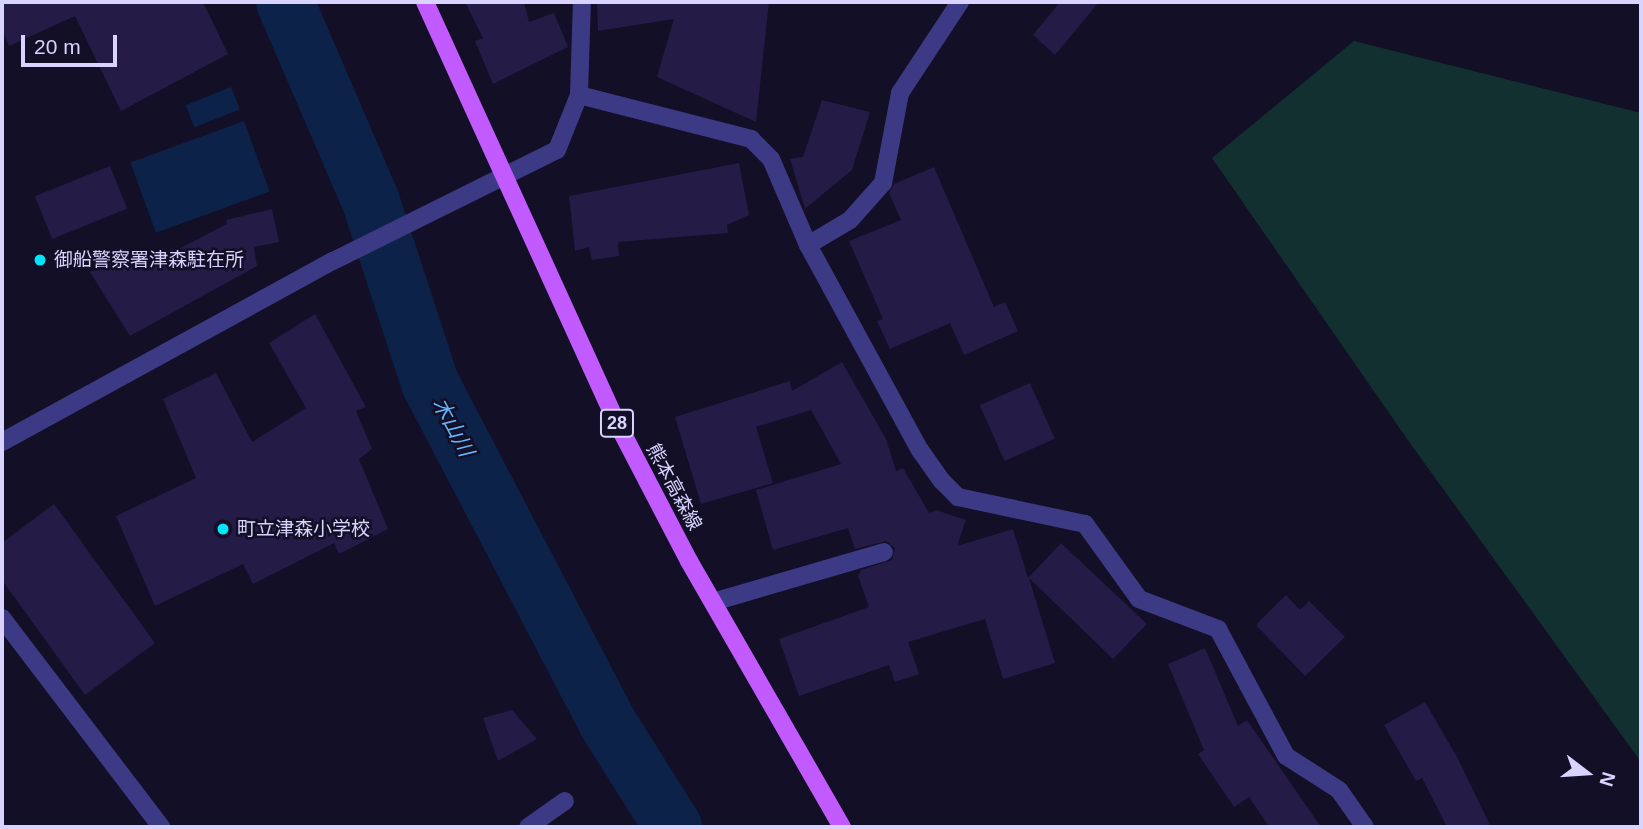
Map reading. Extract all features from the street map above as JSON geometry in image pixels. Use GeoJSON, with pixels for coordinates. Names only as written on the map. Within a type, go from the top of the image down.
{"type":"FeatureCollection","features":[{"type":"Feature","properties":{"kind":"main road","name":"熊本高森線"},"geometry":{"type":"LineString","coordinates":[[425,2],[501,175],[614,417],[713,602],[842,827]]}},
{"type":"Feature","properties":{"kind":"street"},"geometry":{"type":"LineString","coordinates":[[2,442],[333,261],[479,185],[557,150],[579,95],[582,2]]}},
{"type":"Feature","properties":{"kind":"street"},"geometry":{"type":"LineString","coordinates":[[808,245],[849,220],[883,183],[900,93],[960,2]]}},
{"type":"Feature","properties":{"kind":"street"},"geometry":{"type":"LineString","coordinates":[[579,95],[751,139],[771,159],[808,245],[920,450],[958,497],[1085,524],[1139,598],[1218,629],[1286,756],[1339,790],[1365,827]]}},
{"type":"Feature","properties":{"kind":"street"},"geometry":{"type":"LineString","coordinates":[[713,602],[884,552]]}},
{"type":"Feature","properties":{"kind":"street"},"geometry":{"type":"LineString","coordinates":[[2,618],[161,827]]}},
{"type":"Feature","properties":{"kind":"street"},"geometry":{"type":"LineString","coordinates":[[528,827],[565,801]]}},
{"type":"Feature","properties":{"kind":"green space"},"geometry":{"type":"Polygon","coordinates":[[[1354,41],[1641,113],[1641,762],[1412,446],[1212,158],[1354,41]]]}},
{"type":"Feature","properties":{"kind":"water"},"geometry":{"type":"Polygon","coordinates":[[[231,87],[240,109],[195,128],[186,105],[231,87]]]}},
{"type":"Feature","properties":{"kind":"water"},"geometry":{"type":"Polygon","coordinates":[[[244,121],[270,191],[156,233],[130,162],[244,121]]]}},
{"type":"Feature","properties":{"kind":"building"},"geometry":{"type":"Polygon","coordinates":[[[2,2],[203,2],[228,54],[121,111],[75,16],[9,46],[2,29],[2,2]]]}},
{"type":"Feature","properties":{"kind":"building"},"geometry":{"type":"Polygon","coordinates":[[[465,2],[524,2],[529,22],[554,13],[568,47],[493,84],[475,41],[483,38],[465,2]]]}},
{"type":"Feature","properties":{"kind":"building"},"geometry":{"type":"Polygon","coordinates":[[[597,2],[769,2],[756,122],[657,77],[674,19],[598,31],[597,2]]]}},
{"type":"Feature","properties":{"kind":"building"},"geometry":{"type":"Polygon","coordinates":[[[1060,2],[1099,2],[1055,55],[1033,35],[1060,2]]]}},
{"type":"Feature","properties":{"kind":"building"},"geometry":{"type":"Polygon","coordinates":[[[822,100],[870,112],[852,170],[805,209],[790,159],[803,157],[822,100]]]}},
{"type":"Feature","properties":{"kind":"building"},"geometry":{"type":"Polygon","coordinates":[[[739,163],[749,215],[727,225],[728,233],[618,242],[619,256],[592,260],[589,247],[575,251],[569,196],[739,163]]]}},
{"type":"Feature","properties":{"kind":"building"},"geometry":{"type":"Polygon","coordinates":[[[110,166],[127,209],[52,239],[35,196],[110,166]]]}},
{"type":"Feature","properties":{"kind":"building"},"geometry":{"type":"Polygon","coordinates":[[[934,167],[994,307],[1005,302],[1018,331],[964,355],[950,323],[890,349],[877,321],[883,319],[849,241],[901,220],[889,193],[894,184],[934,167]]]}},
{"type":"Feature","properties":{"kind":"building"},"geometry":{"type":"Polygon","coordinates":[[[272,209],[279,242],[254,247],[257,266],[130,336],[90,272],[143,249],[149,264],[227,224],[226,220],[272,209]]]}},
{"type":"Feature","properties":{"kind":"building"},"geometry":{"type":"Polygon","coordinates":[[[315,314],[366,407],[356,411],[372,449],[359,459],[388,529],[339,554],[334,543],[253,584],[243,564],[155,606],[116,516],[196,478],[163,399],[216,373],[252,442],[306,408],[269,343],[315,314]]]}},
{"type":"Feature","properties":{"kind":"building"},"geometry":{"type":"Polygon","coordinates":[[[842,362],[886,439],[896,471],[903,468],[929,513],[936,510],[966,520],[957,546],[1013,529],[1028,578],[1061,543],[1147,624],[1113,659],[1029,578],[1055,663],[1003,679],[985,619],[908,642],[919,674],[895,682],[889,665],[799,696],[779,639],[869,607],[858,576],[861,570],[892,560],[895,548],[886,541],[855,549],[848,528],[773,550],[756,490],[841,464],[811,410],[756,427],[773,483],[701,504],[675,417],[790,381],[792,391],[842,362]]]}},
{"type":"Feature","properties":{"kind":"building"},"geometry":{"type":"Polygon","coordinates":[[[1030,383],[1055,439],[1005,461],[980,405],[1030,383]]]}},
{"type":"Feature","properties":{"kind":"building"},"geometry":{"type":"Polygon","coordinates":[[[54,504],[155,643],[85,695],[2,580],[2,543],[54,504]]]}},
{"type":"Feature","properties":{"kind":"building"},"geometry":{"type":"Polygon","coordinates":[[[1286,595],[1300,610],[1309,601],[1345,637],[1305,676],[1256,625],[1286,595]]]}},
{"type":"Feature","properties":{"kind":"building"},"geometry":{"type":"Polygon","coordinates":[[[1205,648],[1238,726],[1247,720],[1321,827],[1269,827],[1249,797],[1234,807],[1198,754],[1204,750],[1168,664],[1205,648]]]}},
{"type":"Feature","properties":{"kind":"building"},"geometry":{"type":"Polygon","coordinates":[[[1425,702],[1457,757],[1491,827],[1447,827],[1422,778],[1416,781],[1384,725],[1425,702]]]}},
{"type":"Feature","properties":{"kind":"building"},"geometry":{"type":"Polygon","coordinates":[[[512,710],[537,739],[498,761],[483,718],[512,710]]]}},
{"type":"Feature","properties":{"kind":"waterway","name":"木山川"},"geometry":{"type":"LineString","coordinates":[[285,2],[370,199],[430,383],[607,722],[673,827]]}},
{"type":"Feature","properties":{"kind":"place","name":"御船警察署津森駐在所"},"geometry":{"type":"Point","coordinates":[40,260]}},
{"type":"Feature","properties":{"kind":"place","name":"町立津森小学校"},"geometry":{"type":"Point","coordinates":[223,529]}}]}
